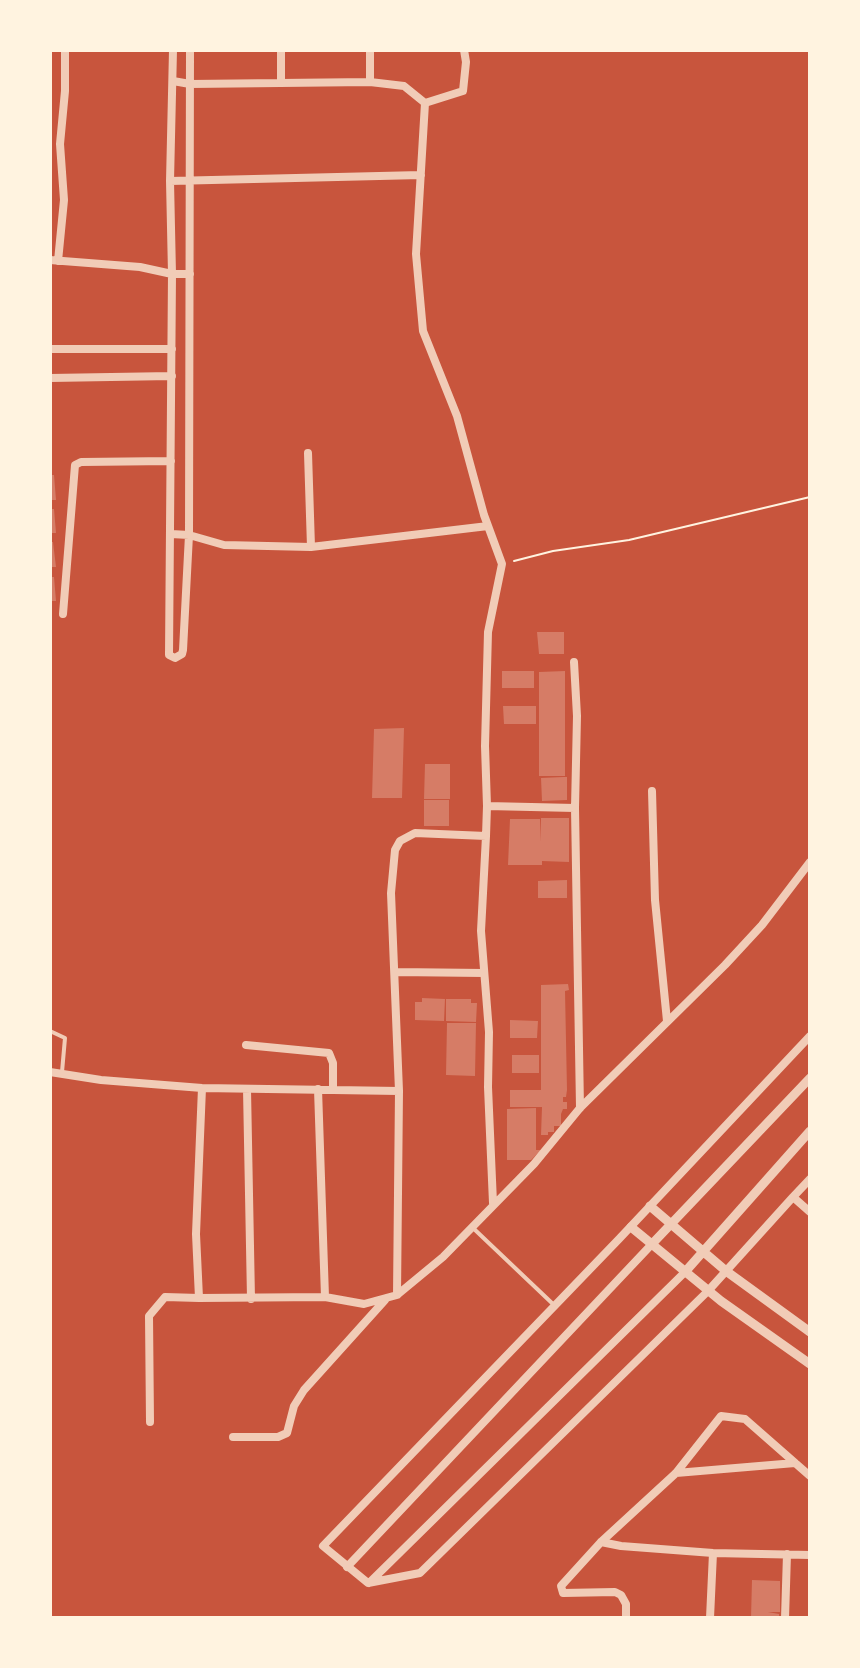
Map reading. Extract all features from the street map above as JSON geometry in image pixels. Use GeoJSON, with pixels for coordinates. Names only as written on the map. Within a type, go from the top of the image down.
{"type":"FeatureCollection","features":[{"type":"Feature","properties":{"kind":"street"},"geometry":{"type":"LineString","coordinates":[[65,50],[60,144],[64,200],[54,260],[190,274]]}},
{"type":"Feature","properties":{"kind":"street"},"geometry":{"type":"LineString","coordinates":[[173,50],[169,655],[175,658],[183,650],[189,535],[190,50]]}},
{"type":"Feature","properties":{"kind":"street"},"geometry":{"type":"LineString","coordinates":[[281,50],[281,83]]}},
{"type":"Feature","properties":{"kind":"street"},"geometry":{"type":"LineString","coordinates":[[370,50],[370,82]]}},
{"type":"Feature","properties":{"kind":"street"},"geometry":{"type":"LineString","coordinates":[[425,103],[463,91],[464,50]]}},
{"type":"Feature","properties":{"kind":"street"},"geometry":{"type":"LineString","coordinates":[[173,81],[190,84],[370,82],[404,86],[425,103]]}},
{"type":"Feature","properties":{"kind":"street"},"geometry":{"type":"LineString","coordinates":[[425,103],[416,254],[423,331],[457,416],[502,564],[488,632],[487,806],[481,931],[493,1203]]}},
{"type":"Feature","properties":{"kind":"street"},"geometry":{"type":"LineString","coordinates":[[170,181],[421,175]]}},
{"type":"Feature","properties":{"kind":"street"},"geometry":{"type":"LineString","coordinates":[[50,349],[172,349]]}},
{"type":"Feature","properties":{"kind":"street"},"geometry":{"type":"LineString","coordinates":[[50,378],[172,376]]}},
{"type":"Feature","properties":{"kind":"street"},"geometry":{"type":"LineString","coordinates":[[308,453],[311,547]]}},
{"type":"Feature","properties":{"kind":"street"},"geometry":{"type":"LineString","coordinates":[[63,614],[75,465],[81,462],[171,461]]}},
{"type":"Feature","properties":{"kind":"street"},"geometry":{"type":"LineString","coordinates":[[171,534],[189,535],[224,545],[311,547],[488,526]]}},
{"type":"Feature","properties":{"kind":"street"},"geometry":{"type":"LineString","coordinates":[[574,662],[580,1108]]}},
{"type":"Feature","properties":{"kind":"street"},"geometry":{"type":"LineString","coordinates":[[652,791],[655,900],[667,1021]]}},
{"type":"Feature","properties":{"kind":"street"},"geometry":{"type":"LineString","coordinates":[[487,806],[575,808]]}},
{"type":"Feature","properties":{"kind":"street"},"geometry":{"type":"LineString","coordinates":[[397,1295],[399,1091],[391,893],[395,850],[400,841],[415,833],[486,836]]}},
{"type":"Feature","properties":{"kind":"street"},"geometry":{"type":"LineString","coordinates":[[150,1422],[149,1316],[165,1297],[325,1297],[364,1304],[397,1295],[443,1257],[534,1164],[580,1108],[762,925],[810,862]]}},
{"type":"Feature","properties":{"kind":"street"},"geometry":{"type":"LineString","coordinates":[[395,972],[484,973]]}},
{"type":"Feature","properties":{"kind":"street"},"geometry":{"type":"LineString","coordinates":[[810,1036],[631,1227],[323,1546],[368,1583],[420,1573],[708,1291],[810,1179]]}},
{"type":"Feature","properties":{"kind":"street"},"geometry":{"type":"LineString","coordinates":[[246,1045],[329,1053],[333,1063],[333,1089]]}},
{"type":"Feature","properties":{"kind":"street"},"geometry":{"type":"LineString","coordinates":[[50,1072],[101,1080],[202,1088],[399,1091]]}},
{"type":"Feature","properties":{"kind":"street"},"geometry":{"type":"LineString","coordinates":[[347,1567],[810,1078]]}},
{"type":"Feature","properties":{"kind":"street"},"geometry":{"type":"LineString","coordinates":[[199,1298],[196,1234],[202,1088]]}},
{"type":"Feature","properties":{"kind":"street"},"geometry":{"type":"LineString","coordinates":[[247,1089],[251,1299]]}},
{"type":"Feature","properties":{"kind":"street"},"geometry":{"type":"LineString","coordinates":[[318,1089],[325,1297]]}},
{"type":"Feature","properties":{"kind":"street"},"geometry":{"type":"LineString","coordinates":[[368,1583],[685,1272],[810,1131]]}},
{"type":"Feature","properties":{"kind":"street"},"geometry":{"type":"LineString","coordinates":[[793,1197],[810,1212]]}},
{"type":"Feature","properties":{"kind":"street"},"geometry":{"type":"LineString","coordinates":[[650,1206],[703,1253],[810,1332]]}},
{"type":"Feature","properties":{"kind":"street"},"geometry":{"type":"LineString","coordinates":[[631,1227],[708,1291],[810,1364]]}},
{"type":"Feature","properties":{"kind":"street"},"geometry":{"type":"LineString","coordinates":[[233,1437],[278,1437],[287,1433],[299,1397],[386,1299]]}},
{"type":"Feature","properties":{"kind":"street"},"geometry":{"type":"LineString","coordinates":[[626,1618],[624,1599],[615,1592],[561,1592],[561,1586],[601,1542],[676,1473],[721,1416],[745,1419],[810,1476]]}},
{"type":"Feature","properties":{"kind":"street"},"geometry":{"type":"LineString","coordinates":[[676,1473],[795,1463]]}},
{"type":"Feature","properties":{"kind":"street"},"geometry":{"type":"LineString","coordinates":[[601,1542],[713,1553],[810,1555]]}},
{"type":"Feature","properties":{"kind":"street"},"geometry":{"type":"LineString","coordinates":[[710,1618],[713,1553]]}},
{"type":"Feature","properties":{"kind":"street"},"geometry":{"type":"LineString","coordinates":[[785,1618],[787,1554]]}},
{"type":"Feature","properties":{"kind":"lane"},"geometry":{"type":"LineString","coordinates":[[50,1031],[65,1038],[62,1074]]}},
{"type":"Feature","properties":{"kind":"lane"},"geometry":{"type":"LineString","coordinates":[[472,1226],[554,1305]]}},
{"type":"Feature","properties":{"kind":"path"},"geometry":{"type":"LineString","coordinates":[[502,564],[553,551],[629,540],[810,497]]}},
{"type":"Feature","properties":{"kind":"building"},"geometry":{"type":"Polygon","coordinates":[[[50,475],[54,475],[56,500],[50,500],[50,475]]]}},
{"type":"Feature","properties":{"kind":"building"},"geometry":{"type":"Polygon","coordinates":[[[50,509],[54,509],[56,533],[50,533],[50,509]]]}},
{"type":"Feature","properties":{"kind":"building"},"geometry":{"type":"Polygon","coordinates":[[[50,542],[53,542],[56,567],[50,567],[50,542]]]}},
{"type":"Feature","properties":{"kind":"building"},"geometry":{"type":"Polygon","coordinates":[[[50,577],[54,577],[56,601],[50,601],[50,577]]]}},
{"type":"Feature","properties":{"kind":"building"},"geometry":{"type":"Polygon","coordinates":[[[537,632],[564,632],[564,654],[539,654],[537,632]]]}},
{"type":"Feature","properties":{"kind":"building"},"geometry":{"type":"Polygon","coordinates":[[[502,671],[534,671],[534,688],[502,688],[502,671]]]}},
{"type":"Feature","properties":{"kind":"building"},"geometry":{"type":"Polygon","coordinates":[[[565,671],[565,776],[539,776],[539,672],[565,671]]]}},
{"type":"Feature","properties":{"kind":"building"},"geometry":{"type":"Polygon","coordinates":[[[503,706],[536,706],[536,724],[504,724],[503,706]]]}},
{"type":"Feature","properties":{"kind":"building"},"geometry":{"type":"Polygon","coordinates":[[[404,728],[402,798],[372,798],[374,729],[404,728]]]}},
{"type":"Feature","properties":{"kind":"building"},"geometry":{"type":"Polygon","coordinates":[[[425,764],[450,764],[450,799],[424,799],[425,764]]]}},
{"type":"Feature","properties":{"kind":"building"},"geometry":{"type":"Polygon","coordinates":[[[567,777],[567,800],[542,801],[541,778],[567,777]]]}},
{"type":"Feature","properties":{"kind":"building"},"geometry":{"type":"Polygon","coordinates":[[[424,800],[449,800],[449,826],[424,826],[424,800]]]}},
{"type":"Feature","properties":{"kind":"building"},"geometry":{"type":"Polygon","coordinates":[[[541,818],[569,818],[569,862],[508,865],[510,819],[540,819],[541,842],[541,818]]]}},
{"type":"Feature","properties":{"kind":"building"},"geometry":{"type":"Polygon","coordinates":[[[567,880],[567,898],[538,898],[538,881],[567,880]]]}},
{"type":"Feature","properties":{"kind":"building"},"geometry":{"type":"Polygon","coordinates":[[[568,984],[569,990],[565,991],[567,1090],[566,1097],[563,1097],[567,1109],[563,1109],[561,1114],[561,1126],[554,1126],[554,1132],[548,1132],[548,1135],[541,1135],[542,1107],[510,1107],[510,1090],[541,1090],[541,985],[568,984]]]}},
{"type":"Feature","properties":{"kind":"building"},"geometry":{"type":"Polygon","coordinates":[[[422,998],[445,999],[444,1021],[415,1020],[415,1002],[422,1002],[422,998]]]}},
{"type":"Feature","properties":{"kind":"building"},"geometry":{"type":"Polygon","coordinates":[[[446,999],[471,999],[471,1003],[477,1003],[476,1022],[446,1021],[446,999]]]}},
{"type":"Feature","properties":{"kind":"building"},"geometry":{"type":"Polygon","coordinates":[[[510,1020],[538,1021],[537,1038],[510,1038],[510,1020]]]}},
{"type":"Feature","properties":{"kind":"building"},"geometry":{"type":"Polygon","coordinates":[[[447,1023],[476,1023],[475,1076],[446,1075],[447,1023]]]}},
{"type":"Feature","properties":{"kind":"building"},"geometry":{"type":"Polygon","coordinates":[[[512,1055],[539,1055],[539,1073],[512,1073],[512,1055]]]}},
{"type":"Feature","properties":{"kind":"building"},"geometry":{"type":"Polygon","coordinates":[[[536,1108],[536,1150],[541,1150],[531,1160],[507,1160],[507,1109],[536,1108]]]}},
{"type":"Feature","properties":{"kind":"building"},"geometry":{"type":"Polygon","coordinates":[[[752,1580],[780,1581],[780,1612],[768,1612],[779,1614],[779,1618],[751,1618],[752,1580]]]}}]}
